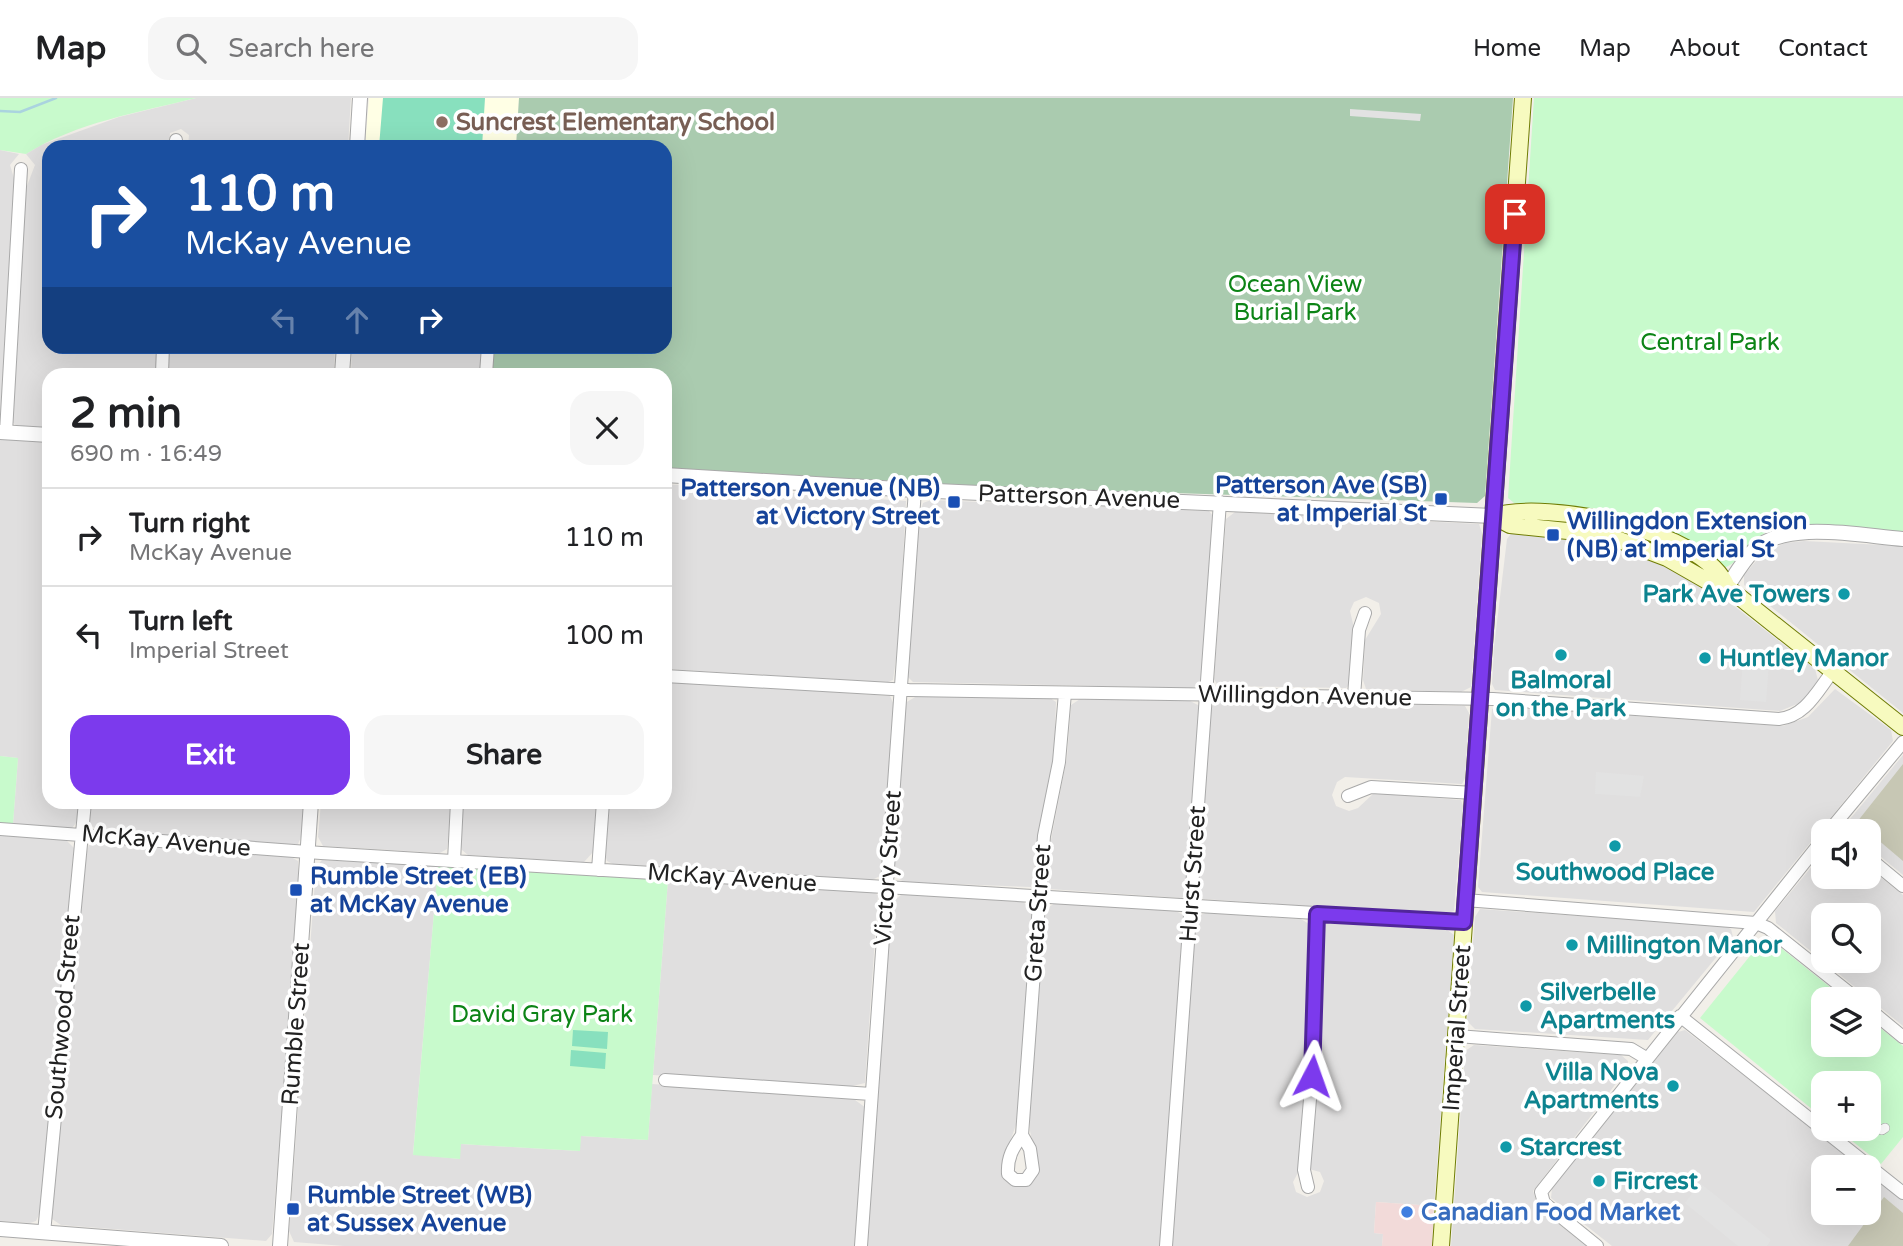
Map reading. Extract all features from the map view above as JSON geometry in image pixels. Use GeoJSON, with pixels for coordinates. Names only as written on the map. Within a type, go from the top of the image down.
{"type":"FeatureCollection","features":[{"type":"Feature","properties":{"kind":"main road","name":"Imperial Street"},"geometry":{"type":"LineString","coordinates":[[1441,1246],[1523,98]]}},
{"type":"Feature","properties":{"kind":"main road"},"geometry":{"type":"LineString","coordinates":[[1493,516],[1510,525],[1579,530],[1626,541],[1667,558],[1716,586],[1727,587],[1903,727]]}},
{"type":"Feature","properties":{"kind":"street"},"geometry":{"type":"LineString","coordinates":[[357,140],[360,98]]}},
{"type":"Feature","properties":{"kind":"street"},"geometry":{"type":"LineString","coordinates":[[22,169],[3,432],[42,435]]}},
{"type":"Feature","properties":{"kind":"street","name":"Patterson Avenue"},"geometry":{"type":"LineString","coordinates":[[672,475],[915,490],[1493,516]]}},
{"type":"Feature","properties":{"kind":"street","name":"Victory Street"},"geometry":{"type":"LineString","coordinates":[[861,1246],[915,490]]}},
{"type":"Feature","properties":{"kind":"street","name":"Hurst Street"},"geometry":{"type":"LineString","coordinates":[[1166,1246],[1220,502]]}},
{"type":"Feature","properties":{"kind":"street"},"geometry":{"type":"LineString","coordinates":[[1727,587],[1754,551],[1782,535],[1807,532],[1903,539]]}},
{"type":"Feature","properties":{"kind":"street"},"geometry":{"type":"LineString","coordinates":[[1354,696],[1359,630],[1365,613]]}},
{"type":"Feature","properties":{"kind":"street","name":"Willingdon Avenue"},"geometry":{"type":"LineString","coordinates":[[672,676],[900,690],[1480,699],[1779,719],[1792,718],[1802,711],[1833,671]]}},
{"type":"Feature","properties":{"kind":"street","name":"Greta Street"},"geometry":{"type":"LineString","coordinates":[[1022,1135],[1046,823],[1062,745],[1065,693]]}},
{"type":"Feature","properties":{"kind":"street"},"geometry":{"type":"LineString","coordinates":[[1841,819],[1903,742]]}},
{"type":"Feature","properties":{"kind":"street"},"geometry":{"type":"LineString","coordinates":[[1348,796],[1371,786],[1474,793]]}},
{"type":"Feature","properties":{"kind":"street","name":"Southwood Street"},"geometry":{"type":"LineString","coordinates":[[44,1233],[84,809]]}},
{"type":"Feature","properties":{"kind":"street","name":"Rumble Street"},"geometry":{"type":"LineString","coordinates":[[280,1246],[311,809]]}},
{"type":"Feature","properties":{"kind":"street"},"geometry":{"type":"LineString","coordinates":[[454,861],[457,809]]}},
{"type":"Feature","properties":{"kind":"street"},"geometry":{"type":"LineString","coordinates":[[598,870],[602,809]]}},
{"type":"Feature","properties":{"kind":"street","name":"McKay Avenue"},"geometry":{"type":"LineString","coordinates":[[0,828],[308,852],[1464,922]]}},
{"type":"Feature","properties":{"kind":"street"},"geometry":{"type":"LineString","coordinates":[[1597,1246],[1544,1203],[1540,1196],[1646,1058],[1811,855]]}},
{"type":"Feature","properties":{"kind":"street"},"geometry":{"type":"LineString","coordinates":[[1881,868],[1903,886]]}},
{"type":"Feature","properties":{"kind":"street"},"geometry":{"type":"LineString","coordinates":[[1465,900],[1756,923],[1768,928],[1842,987]]}},
{"type":"Feature","properties":{"kind":"street"},"geometry":{"type":"LineString","coordinates":[[1308,1187],[1304,1170],[1314,1052],[1313,976],[1317,914]]}},
{"type":"Feature","properties":{"kind":"street"},"geometry":{"type":"LineString","coordinates":[[1680,1016],[1903,1193]]}},
{"type":"Feature","properties":{"kind":"street"},"geometry":{"type":"LineString","coordinates":[[1881,1019],[1903,1037]]}},
{"type":"Feature","properties":{"kind":"street"},"geometry":{"type":"LineString","coordinates":[[1457,1036],[1627,1049],[1646,1058]]}},
{"type":"Feature","properties":{"kind":"street"},"geometry":{"type":"LineString","coordinates":[[665,1080],[872,1094]]}},
{"type":"Feature","properties":{"kind":"street"},"geometry":{"type":"LineString","coordinates":[[0,1229],[44,1233],[72,1240],[221,1246]]}},
{"type":"Feature","properties":{"kind":"shaded area"},"geometry":{"type":"Polygon","coordinates":[[[196,98],[351,98],[348,140],[189,140],[189,135],[181,129],[170,133],[170,140],[55,140],[119,117],[196,98]]]}},
{"type":"Feature","properties":{"kind":"shaded area","name":"Suncrest Elementary School"},"geometry":{"type":"Polygon","coordinates":[[[369,98],[519,98],[516,140],[366,140],[369,98]]]}},
{"type":"Feature","properties":{"kind":"shaded area"},"geometry":{"type":"Polygon","coordinates":[[[1350,109],[1421,114],[1420,121],[1350,116],[1350,109]]]}},
{"type":"Feature","properties":{"kind":"shaded area"},"geometry":{"type":"Polygon","coordinates":[[[41,145],[42,354],[158,354],[157,368],[42,368],[42,428],[17,426],[12,422],[25,191],[35,165],[26,154],[41,145]]]}},
{"type":"Feature","properties":{"kind":"shaded area"},"geometry":{"type":"Polygon","coordinates":[[[0,150],[19,154],[10,165],[16,185],[0,420],[0,150]]]}},
{"type":"Feature","properties":{"kind":"shaded area"},"geometry":{"type":"Polygon","coordinates":[[[167,354],[335,354],[334,368],[166,368],[167,354]]]}},
{"type":"Feature","properties":{"kind":"shaded area"},"geometry":{"type":"Polygon","coordinates":[[[352,354],[483,354],[482,368],[351,368],[352,354]]]}},
{"type":"Feature","properties":{"kind":"shaded area"},"geometry":{"type":"Polygon","coordinates":[[[0,438],[42,441],[42,809],[78,809],[76,823],[72,828],[13,824],[18,758],[0,756],[0,438]]]}},
{"type":"Feature","properties":{"kind":"shaded area"},"geometry":{"type":"Polygon","coordinates":[[[672,484],[906,501],[899,638],[893,680],[888,682],[672,669],[672,484]]]}},
{"type":"Feature","properties":{"kind":"shaded area"},"geometry":{"type":"Polygon","coordinates":[[[931,500],[1209,511],[1213,516],[1201,683],[1192,688],[913,682],[907,676],[917,523],[923,503],[931,500]]]}},
{"type":"Feature","properties":{"kind":"shaded area"},"geometry":{"type":"Polygon","coordinates":[[[1235,512],[1479,524],[1482,533],[1471,687],[1461,692],[1366,689],[1363,680],[1365,640],[1381,614],[1379,603],[1366,597],[1354,602],[1350,611],[1354,628],[1349,685],[1346,688],[1218,686],[1214,679],[1226,519],[1235,512]]]}},
{"type":"Feature","properties":{"kind":"shaded area"},"geometry":{"type":"Polygon","coordinates":[[[1513,531],[1575,535],[1646,554],[1720,595],[1815,669],[1818,680],[1802,702],[1780,711],[1495,690],[1492,684],[1494,647],[1507,539],[1513,531]]]}},
{"type":"Feature","properties":{"kind":"shaded area"},"geometry":{"type":"Polygon","coordinates":[[[1804,541],[1903,546],[1903,713],[1744,585],[1744,575],[1762,554],[1785,543],[1804,541]]]}},
{"type":"Feature","properties":{"kind":"shaded area"},"geometry":{"type":"Polygon","coordinates":[[[1743,659],[1769,662],[1766,702],[1740,700],[1743,659]]]}},
{"type":"Feature","properties":{"kind":"shaded area"},"geometry":{"type":"Polygon","coordinates":[[[672,681],[890,696],[894,705],[880,876],[872,880],[613,864],[607,861],[604,851],[607,809],[672,809],[672,681]]]}},
{"type":"Feature","properties":{"kind":"shaded area"},"geometry":{"type":"Polygon","coordinates":[[[1835,689],[1891,730],[1893,741],[1830,819],[1811,819],[1811,842],[1754,912],[1482,892],[1478,887],[1492,709],[1500,707],[1783,726],[1808,717],[1835,689]]]}},
{"type":"Feature","properties":{"kind":"shaded area"},"geometry":{"type":"Polygon","coordinates":[[[917,696],[1050,698],[1056,702],[1054,756],[1031,887],[904,882],[896,877],[893,868],[905,703],[917,696]]]}},
{"type":"Feature","properties":{"kind":"shaded area"},"geometry":{"type":"Polygon","coordinates":[[[1080,699],[1190,701],[1200,706],[1187,890],[1182,898],[1049,889],[1049,850],[1067,757],[1071,705],[1080,699]]]}},
{"type":"Feature","properties":{"kind":"shaded area"},"geometry":{"type":"Polygon","coordinates":[[[1221,700],[1465,706],[1469,713],[1465,778],[1462,784],[1345,777],[1337,782],[1332,795],[1336,806],[1349,811],[1358,808],[1374,793],[1461,800],[1463,806],[1454,911],[1442,915],[1203,899],[1197,887],[1210,712],[1212,706],[1221,700]]]}},
{"type":"Feature","properties":{"kind":"shaded area"},"geometry":{"type":"Polygon","coordinates":[[[1903,755],[1903,875],[1881,857],[1881,819],[1850,819],[1903,755]]]}},
{"type":"Feature","properties":{"kind":"shaded area"},"geometry":{"type":"Polygon","coordinates":[[[1903,764],[1903,861],[1881,842],[1881,819],[1859,819],[1903,764]]]}},
{"type":"Feature","properties":{"kind":"shaded area"},"geometry":{"type":"Polygon","coordinates":[[[1596,772],[1644,776],[1640,797],[1595,794],[1596,772]]]}},
{"type":"Feature","properties":{"kind":"shaded area"},"geometry":{"type":"Polygon","coordinates":[[[91,809],[303,809],[301,837],[298,844],[291,845],[96,830],[90,824],[91,809]]]}},
{"type":"Feature","properties":{"kind":"shaded area"},"geometry":{"type":"Polygon","coordinates":[[[320,809],[452,809],[447,849],[440,853],[323,846],[318,837],[320,809]]]}},
{"type":"Feature","properties":{"kind":"shaded area"},"geometry":{"type":"Polygon","coordinates":[[[462,809],[597,809],[594,851],[584,862],[468,855],[462,850],[462,809]]]}},
{"type":"Feature","properties":{"kind":"shaded area"},"geometry":{"type":"Polygon","coordinates":[[[0,835],[66,840],[74,848],[40,1212],[36,1221],[30,1223],[0,1221],[0,835]]]}},
{"type":"Feature","properties":{"kind":"shaded area"},"geometry":{"type":"Polygon","coordinates":[[[96,843],[291,857],[298,861],[298,916],[272,1234],[266,1241],[61,1225],[52,1219],[50,1202],[84,861],[89,845],[96,843]]]}},
{"type":"Feature","properties":{"kind":"shaded area"},"geometry":{"type":"Polygon","coordinates":[[[322,860],[438,866],[413,1154],[459,1159],[460,1144],[579,1151],[581,1136],[648,1140],[652,1084],[851,1097],[866,1108],[856,1246],[344,1246],[294,1242],[289,1231],[316,867],[322,860]]]}},
{"type":"Feature","properties":{"kind":"shaded area"},"geometry":{"type":"Polygon","coordinates":[[[1811,868],[1811,889],[1881,889],[1881,878],[1903,895],[1903,1026],[1881,1008],[1881,987],[1855,987],[1838,973],[1881,973],[1881,903],[1811,903],[1811,951],[1776,923],[1775,911],[1811,868]]]}},
{"type":"Feature","properties":{"kind":"shaded area"},"geometry":{"type":"Polygon","coordinates":[[[668,880],[873,892],[878,895],[865,1083],[848,1087],[653,1075],[668,880]]]}},
{"type":"Feature","properties":{"kind":"shaded area"},"geometry":{"type":"Polygon","coordinates":[[[902,894],[1023,902],[1031,908],[1033,918],[1018,1119],[1005,1156],[1018,1185],[1036,1160],[1030,1131],[1030,1090],[1046,909],[1055,903],[1176,911],[1183,915],[1162,1246],[865,1246],[892,903],[902,894]]]}},
{"type":"Feature","properties":{"kind":"shaded area"},"geometry":{"type":"Polygon","coordinates":[[[1480,909],[1724,926],[1731,929],[1733,937],[1648,1040],[1475,1029],[1467,1021],[1475,917],[1480,909]]]}},
{"type":"Feature","properties":{"kind":"shaded area"},"geometry":{"type":"Polygon","coordinates":[[[1206,913],[1301,919],[1309,924],[1310,1026],[1300,1169],[1293,1182],[1296,1192],[1307,1197],[1320,1192],[1324,1181],[1320,1172],[1309,1169],[1318,979],[1324,925],[1332,921],[1443,927],[1454,935],[1434,1206],[1376,1202],[1374,1233],[1383,1234],[1382,1246],[1172,1246],[1194,929],[1200,915],[1206,913]]]}},
{"type":"Feature","properties":{"kind":"shaded area"},"geometry":{"type":"Polygon","coordinates":[[[1685,1030],[1811,1128],[1811,1141],[1828,1141],[1846,1155],[1811,1155],[1811,1225],[1881,1225],[1881,1183],[1903,1200],[1903,1246],[1612,1246],[1551,1198],[1552,1188],[1678,1032],[1685,1030]]]}},
{"type":"Feature","properties":{"kind":"shaded area"},"geometry":{"type":"Polygon","coordinates":[[[1474,1045],[1621,1055],[1628,1061],[1628,1068],[1533,1191],[1538,1207],[1586,1246],[1451,1246],[1465,1051],[1474,1045]]]}},
{"type":"Feature","properties":{"kind":"shaded area"},"geometry":{"type":"Polygon","coordinates":[[[1700,1183],[1771,1240],[1767,1246],[1738,1246],[1685,1203],[1700,1183]]]}},
{"type":"Feature","properties":{"kind":"shaded area"},"geometry":{"type":"Polygon","coordinates":[[[1884,1197],[1903,1213],[1903,1246],[1848,1246],[1863,1225],[1881,1225],[1881,1201],[1884,1197]]]}},
{"type":"Feature","properties":{"kind":"shaded area"},"geometry":{"type":"Polygon","coordinates":[[[1376,1202],[1434,1206],[1432,1246],[1382,1246],[1383,1234],[1374,1233],[1376,1202]]]}},
{"type":"Feature","properties":{"kind":"green space"},"geometry":{"type":"Polygon","coordinates":[[[0,98],[196,98],[87,126],[52,140],[42,140],[42,145],[26,154],[0,150],[0,98]]]}},
{"type":"Feature","properties":{"kind":"green space"},"geometry":{"type":"Polygon","coordinates":[[[383,98],[485,98],[482,140],[380,140],[383,98]]]}},
{"type":"Feature","properties":{"kind":"green space","name":"Ocean View Burial Park"},"geometry":{"type":"Polygon","coordinates":[[[519,98],[1513,98],[1485,496],[1477,503],[996,487],[672,468],[672,368],[491,368],[492,354],[672,354],[672,140],[516,140],[519,98]]]}},
{"type":"Feature","properties":{"kind":"green space","name":"Central Park"},"geometry":{"type":"Polygon","coordinates":[[[1534,98],[1903,98],[1903,535],[1832,525],[1779,528],[1763,534],[1733,563],[1722,568],[1606,512],[1514,503],[1508,498],[1534,98]]]}},
{"type":"Feature","properties":{"kind":"green space"},"geometry":{"type":"Polygon","coordinates":[[[0,756],[18,758],[13,824],[0,823],[0,756]]]}},
{"type":"Feature","properties":{"kind":"green space","name":"David Gray Park"},"geometry":{"type":"Polygon","coordinates":[[[438,866],[668,880],[648,1140],[581,1136],[580,1151],[461,1144],[460,1159],[413,1155],[438,866]]]}},
{"type":"Feature","properties":{"kind":"green space"},"geometry":{"type":"Polygon","coordinates":[[[1766,936],[1830,987],[1811,987],[1811,1057],[1881,1057],[1881,1029],[1903,1046],[1903,1137],[1881,1164],[1881,1155],[1870,1155],[1852,1141],[1881,1141],[1881,1071],[1811,1071],[1811,1108],[1700,1018],[1766,936]]]}},
{"type":"Feature","properties":{"kind":"green space"},"geometry":{"type":"Polygon","coordinates":[[[573,1030],[608,1032],[607,1049],[572,1046],[573,1030]]]}},
{"type":"Feature","properties":{"kind":"green space"},"geometry":{"type":"Polygon","coordinates":[[[571,1050],[606,1053],[605,1069],[570,1066],[571,1050]]]}},
{"type":"Feature","properties":{"kind":"waterway"},"geometry":{"type":"LineString","coordinates":[[0,111],[20,112],[56,98]]}},
{"type":"Feature","properties":{"kind":"place","name":"Suncrest Elementary School"},"geometry":{"type":"Point","coordinates":[442,122]}},
{"type":"Feature","properties":{"kind":"place","name":"Patterson Ave (SB) at Imperial St"},"geometry":{"type":"Point","coordinates":[1441,499]}},
{"type":"Feature","properties":{"kind":"place","name":"Patterson Avenue (NB) at Victory Street"},"geometry":{"type":"Point","coordinates":[954,502]}},
{"type":"Feature","properties":{"kind":"place","name":"Willingdon Extension (NB) at Imperial St"},"geometry":{"type":"Point","coordinates":[1553,535]}},
{"type":"Feature","properties":{"kind":"place","name":"Park Ave Towers"},"geometry":{"type":"Point","coordinates":[1844,594]}},
{"type":"Feature","properties":{"kind":"place","name":"Balmoral on the Park"},"geometry":{"type":"Point","coordinates":[1561,655]}},
{"type":"Feature","properties":{"kind":"place","name":"Huntley Manor"},"geometry":{"type":"Point","coordinates":[1705,658]}},
{"type":"Feature","properties":{"kind":"place","name":"Southwood Place"},"geometry":{"type":"Point","coordinates":[1615,846]}},
{"type":"Feature","properties":{"kind":"place","name":"Rumble Street (EB) at McKay Avenue"},"geometry":{"type":"Point","coordinates":[296,890]}},
{"type":"Feature","properties":{"kind":"place","name":"Millington Manor"},"geometry":{"type":"Point","coordinates":[1572,945]}},
{"type":"Feature","properties":{"kind":"place","name":"Silverbelle Apartments"},"geometry":{"type":"Point","coordinates":[1526,1006]}},
{"type":"Feature","properties":{"kind":"place","name":"Villa Nova Apartments"},"geometry":{"type":"Point","coordinates":[1673,1086]}},
{"type":"Feature","properties":{"kind":"place","name":"Starcrest"},"geometry":{"type":"Point","coordinates":[1506,1147]}},
{"type":"Feature","properties":{"kind":"place","name":"Fircrest"},"geometry":{"type":"Point","coordinates":[1599,1181]}},
{"type":"Feature","properties":{"kind":"place","name":"Rumble Street (WB) at Sussex Avenue"},"geometry":{"type":"Point","coordinates":[293,1209]}},
{"type":"Feature","properties":{"kind":"place","name":"Canadian Food Market"},"geometry":{"type":"Point","coordinates":[1407,1212]}},
{"type":"Feature","properties":{"kind":"route"},"geometry":{"type":"LineString","coordinates":[[1312,1076],[1317,914],[1464,922],[1515,214]]}}]}
